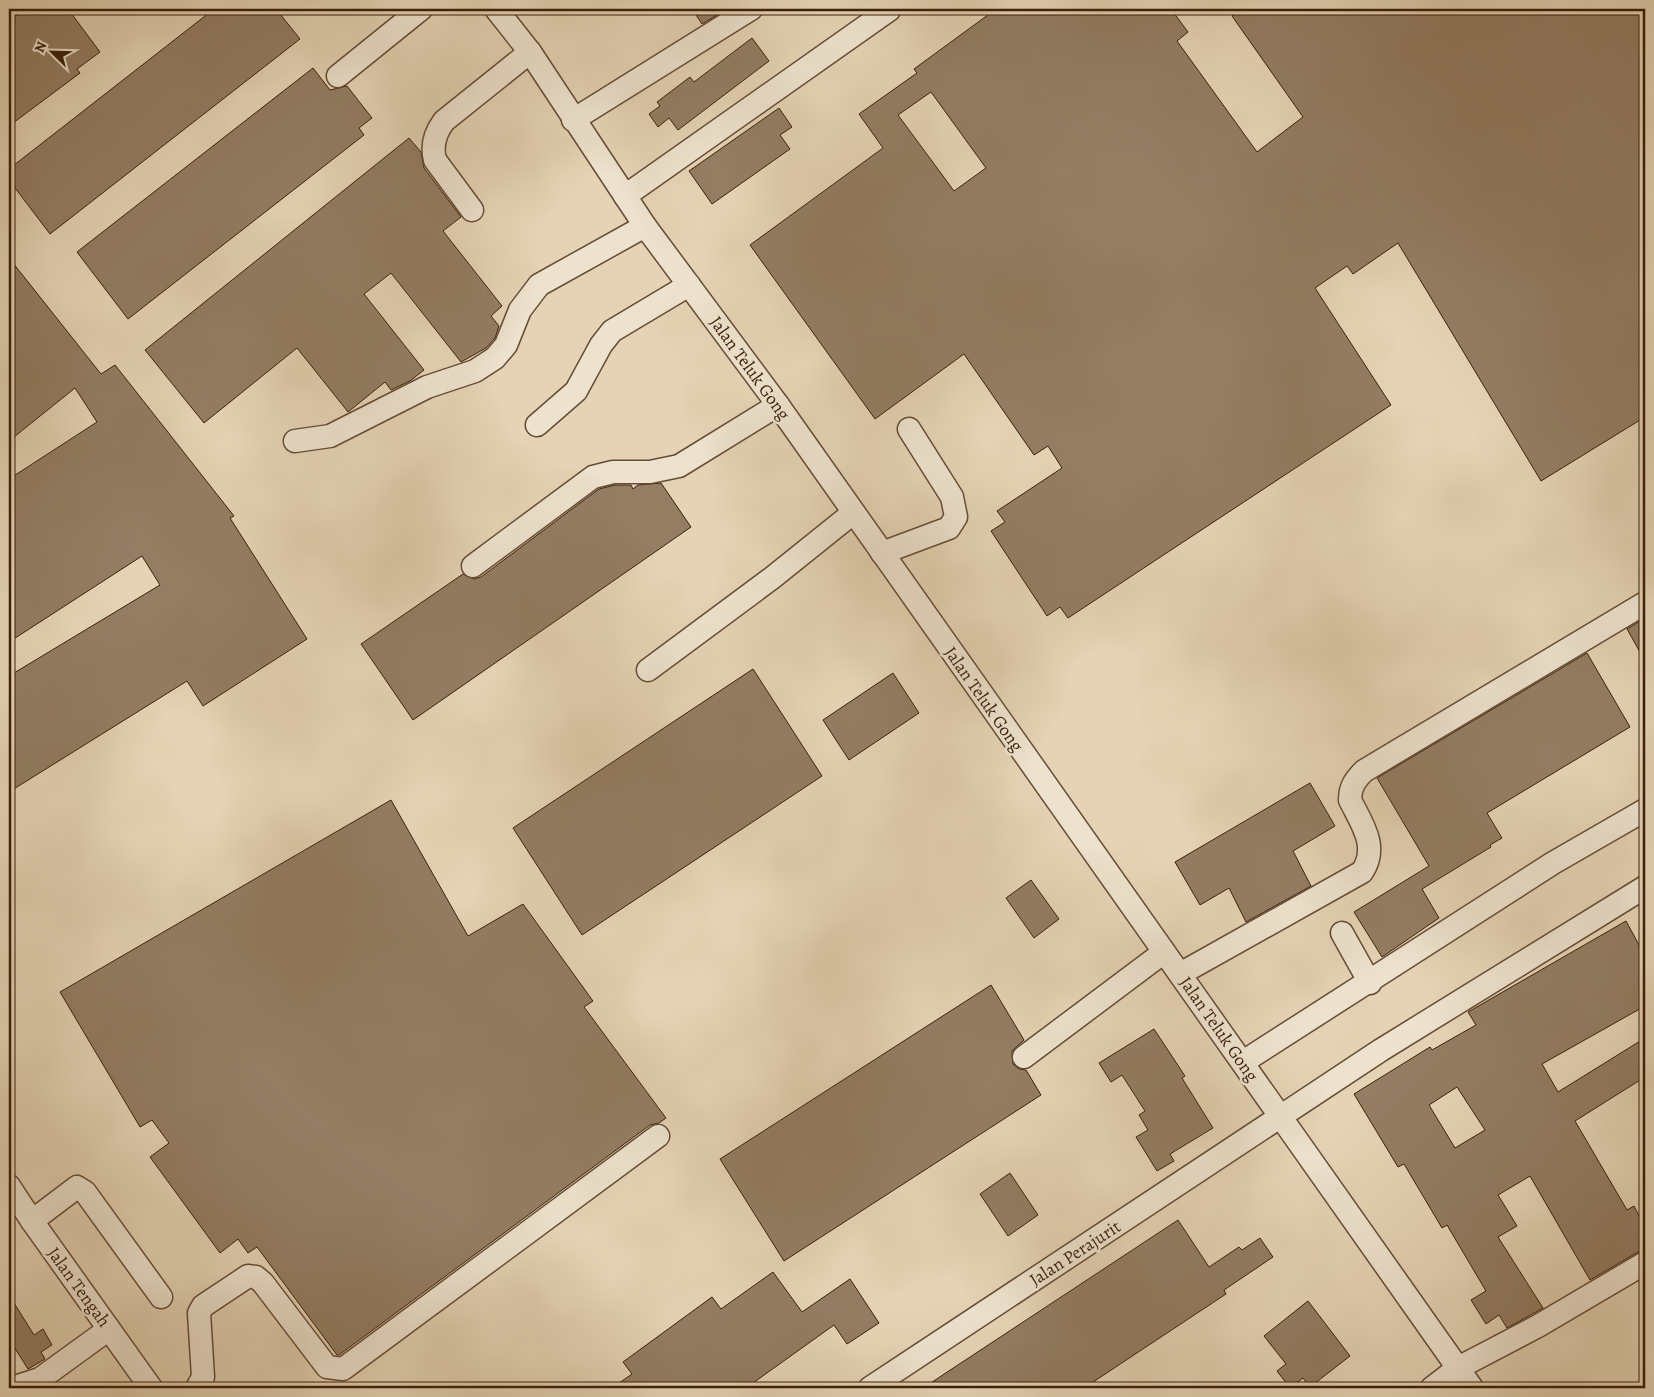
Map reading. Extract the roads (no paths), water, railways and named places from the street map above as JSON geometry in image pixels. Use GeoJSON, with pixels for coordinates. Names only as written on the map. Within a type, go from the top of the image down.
{"type":"FeatureCollection","features":[{"type":"Feature","properties":{"kind":"street"},"geometry":{"type":"LineString","coordinates":[[338,76],[421,9]]}},
{"type":"Feature","properties":{"kind":"street","name":"Jalan Teluk Gong"},"geometry":{"type":"LineString","coordinates":[[496,9],[530,52],[573,120],[645,226],[778,405],[1472,1388]]}},
{"type":"Feature","properties":{"kind":"street"},"geometry":{"type":"LineString","coordinates":[[573,120],[751,9]]}},
{"type":"Feature","properties":{"kind":"street"},"geometry":{"type":"LineString","coordinates":[[625,196],[889,10]]}},
{"type":"Feature","properties":{"kind":"street"},"geometry":{"type":"LineString","coordinates":[[472,210],[435,160],[433,152],[437,131],[444,121],[530,52]]}},
{"type":"Feature","properties":{"kind":"street"},"geometry":{"type":"LineString","coordinates":[[295,441],[330,436],[427,387],[475,371],[495,358],[506,345],[520,310],[539,286],[645,226]]}},
{"type":"Feature","properties":{"kind":"street"},"geometry":{"type":"LineString","coordinates":[[537,425],[576,391],[601,345],[612,331],[689,285]]}},
{"type":"Feature","properties":{"kind":"street"},"geometry":{"type":"LineString","coordinates":[[473,566],[593,477],[613,472],[650,472],[679,466],[778,405]]}},
{"type":"Feature","properties":{"kind":"street"},"geometry":{"type":"LineString","coordinates":[[882,553],[949,528],[956,517],[952,497],[909,429]]}},
{"type":"Feature","properties":{"kind":"street"},"geometry":{"type":"LineString","coordinates":[[648,670],[772,578],[853,513]]}},
{"type":"Feature","properties":{"kind":"street"},"geometry":{"type":"LineString","coordinates":[[1180,974],[1362,872],[1370,858],[1369,839],[1350,800],[1350,793],[1356,779],[1364,771],[1645,603]]}},
{"type":"Feature","properties":{"kind":"street"},"geometry":{"type":"LineString","coordinates":[[1243,1062],[1370,983],[1553,863],[1645,810]]}},
{"type":"Feature","properties":{"kind":"street","name":"Jalan Perajurit"},"geometry":{"type":"LineString","coordinates":[[870,1388],[1381,1050],[1645,887]]}},
{"type":"Feature","properties":{"kind":"street"},"geometry":{"type":"LineString","coordinates":[[1342,933],[1370,983]]}},
{"type":"Feature","properties":{"kind":"street"},"geometry":{"type":"LineString","coordinates":[[1024,1057],[1164,952]]}},
{"type":"Feature","properties":{"kind":"street"},"geometry":{"type":"LineString","coordinates":[[197,1388],[203,1377],[200,1313],[203,1306],[248,1276],[256,1277],[263,1283],[327,1367],[343,1369],[658,1136]]}},
{"type":"Feature","properties":{"kind":"street","name":"Jalan Tengah"},"geometry":{"type":"LineString","coordinates":[[9,1186],[151,1388]]}},
{"type":"Feature","properties":{"kind":"street"},"geometry":{"type":"LineString","coordinates":[[32,1221],[77,1187],[85,1192],[161,1297]]}},
{"type":"Feature","properties":{"kind":"street"},"geometry":{"type":"LineString","coordinates":[[1432,1388],[1458,1368],[1538,1326],[1645,1263]]}},
{"type":"Feature","properties":{"kind":"street"},"geometry":{"type":"LineString","coordinates":[[12,1388],[40,1379],[109,1329]]}}]}
